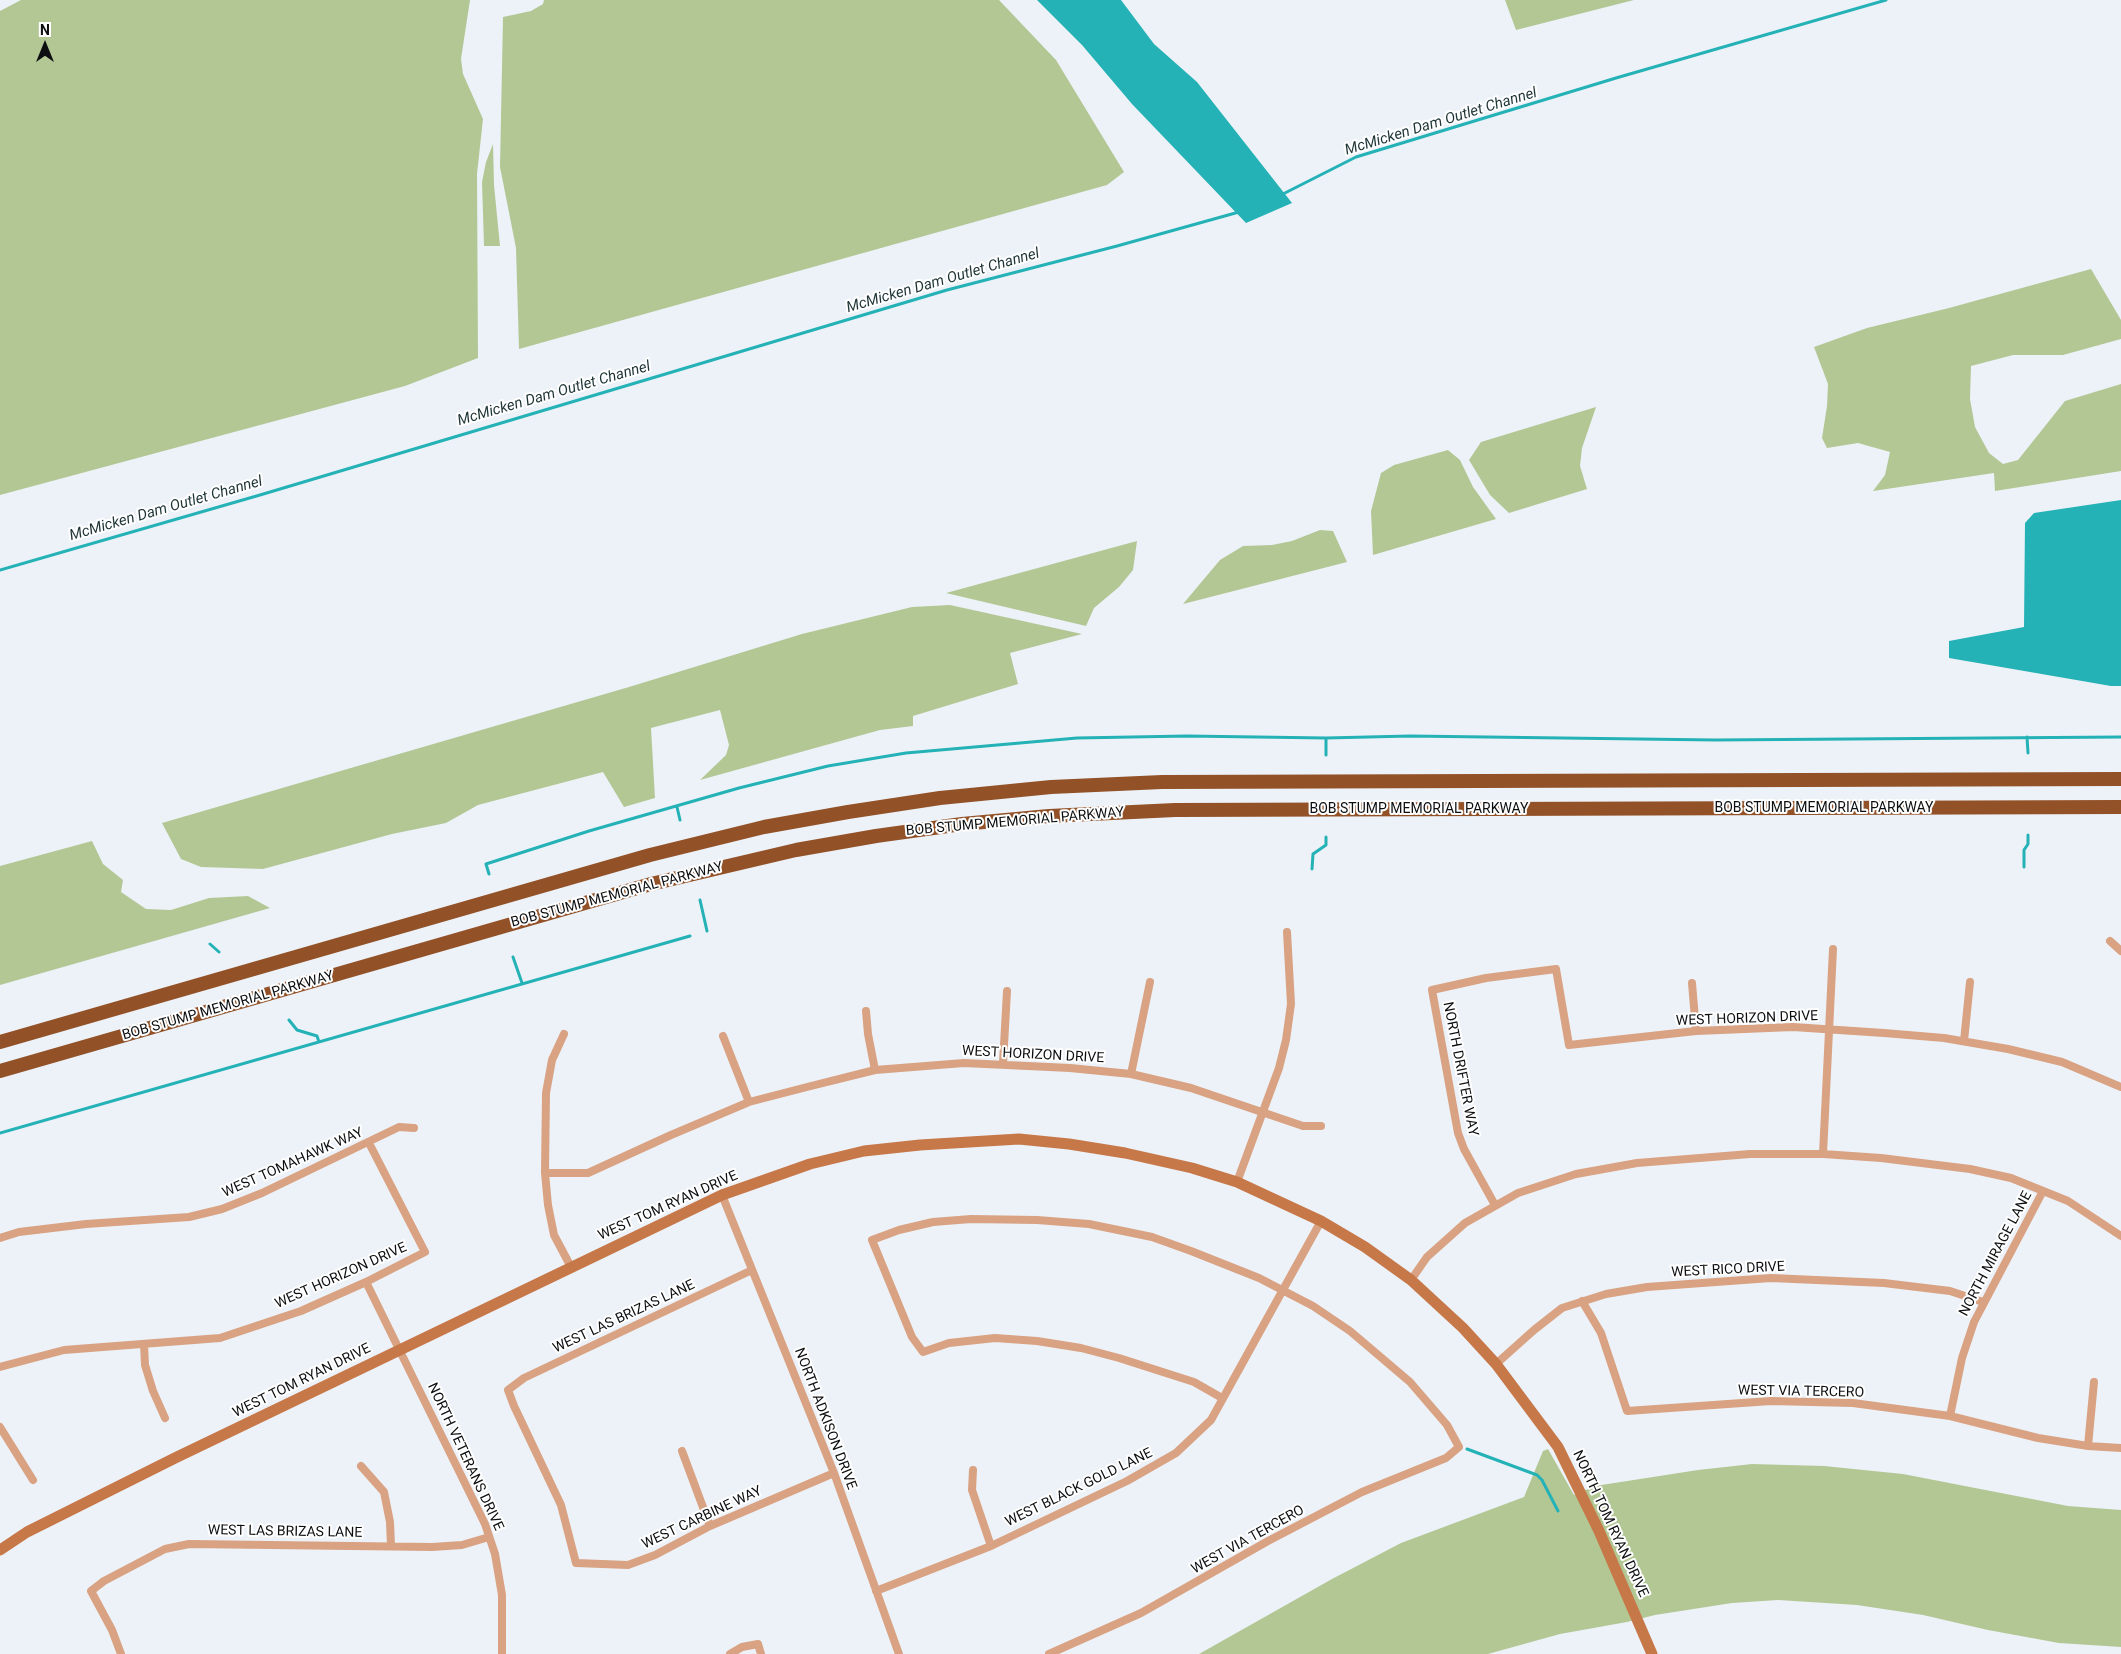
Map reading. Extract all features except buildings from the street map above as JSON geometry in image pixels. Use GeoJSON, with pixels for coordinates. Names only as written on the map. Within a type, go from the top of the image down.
{"type":"FeatureCollection","features":[{"type":"Feature","properties":{"kind":"highway","name":"BOB STUMP MEMORIAL PARKWAY"},"geometry":{"type":"LineString","coordinates":[[0,1042],[669,850],[764,827],[940,798],[1051,787],[1162,782],[2121,779]]}},
{"type":"Feature","properties":{"kind":"highway","name":"BOB STUMP MEMORIAL PARKWAY"},"geometry":{"type":"LineString","coordinates":[[0,1071],[674,878],[761,857],[835,842],[962,824],[1049,816],[1175,810],[2121,807]]}},
{"type":"Feature","properties":{"kind":"street"},"geometry":{"type":"LineString","coordinates":[[1237,1182],[1279,1068],[1289,1022],[1291,1004],[1286,932]]}},
{"type":"Feature","properties":{"kind":"street"},"geometry":{"type":"LineString","coordinates":[[2110,941],[2121,951]]}},
{"type":"Feature","properties":{"kind":"street"},"geometry":{"type":"LineString","coordinates":[[1823,1154],[1833,950]]}},
{"type":"Feature","properties":{"kind":"street","name":"WEST HORIZON DRIVE"},"geometry":{"type":"LineString","coordinates":[[1432,990],[1486,978],[1556,969],[1569,1045],[1696,1031],[1792,1027],[1828,1029],[1964,1041],[2062,1062],[2121,1087]]}},
{"type":"Feature","properties":{"kind":"street"},"geometry":{"type":"LineString","coordinates":[[1131,1074],[1150,982]]}},
{"type":"Feature","properties":{"kind":"street"},"geometry":{"type":"LineString","coordinates":[[1964,1041],[1970,982]]}},
{"type":"Feature","properties":{"kind":"street"},"geometry":{"type":"LineString","coordinates":[[1692,983],[1696,1031]]}},
{"type":"Feature","properties":{"kind":"street","name":"NORTH DRIFTER WAY"},"geometry":{"type":"LineString","coordinates":[[1432,990],[1458,1133],[1464,1149],[1495,1204]]}},
{"type":"Feature","properties":{"kind":"street"},"geometry":{"type":"LineString","coordinates":[[1003,1063],[1007,991]]}},
{"type":"Feature","properties":{"kind":"street"},"geometry":{"type":"LineString","coordinates":[[866,1011],[875,1070]]}},
{"type":"Feature","properties":{"kind":"street"},"geometry":{"type":"LineString","coordinates":[[564,1034],[552,1060],[546,1093],[545,1173],[548,1205],[554,1234],[571,1267]]}},
{"type":"Feature","properties":{"kind":"street"},"geometry":{"type":"LineString","coordinates":[[723,1036],[749,1102]]}},
{"type":"Feature","properties":{"kind":"street","name":"WEST HORIZON DRIVE"},"geometry":{"type":"LineString","coordinates":[[545,1173],[588,1173],[671,1134],[749,1102],[875,1070],[964,1063],[1003,1063],[1131,1074],[1192,1088],[1303,1126],[1321,1126]]}},
{"type":"Feature","properties":{"kind":"street","name":"WEST TOMAHAWK WAY"},"geometry":{"type":"LineString","coordinates":[[0,1238],[29,1231],[86,1224],[189,1217],[214,1211],[262,1193],[399,1127],[414,1128]]}},
{"type":"Feature","properties":{"kind":"street","name":"WEST TOM RYAN DRIVE"},"geometry":{"type":"LineString","coordinates":[[0,1550],[27,1532],[130,1480],[722,1195],[810,1164],[864,1151],[920,1145],[1019,1139],[1069,1144],[1125,1153],[1192,1168],[1237,1182],[1321,1221],[1365,1247],[1411,1280],[1463,1328],[1496,1364]]}},
{"type":"Feature","properties":{"kind":"street","name":"WEST HORIZON DRIVE"},"geometry":{"type":"LineString","coordinates":[[0,1367],[64,1350],[220,1338],[301,1311],[366,1282],[424,1252],[369,1143]]}},
{"type":"Feature","properties":{"kind":"street"},"geometry":{"type":"LineString","coordinates":[[1411,1280],[1427,1257],[1465,1223],[1495,1204],[1518,1193],[1576,1174],[1637,1163],[1750,1154],[1823,1154],[1898,1160],[1970,1169],[2011,1178],[2068,1201],[2121,1236]]}},
{"type":"Feature","properties":{"kind":"street","name":"NORTH MIRAGE LANE"},"geometry":{"type":"LineString","coordinates":[[1950,1416],[1962,1358],[1974,1322],[2043,1191]]}},
{"type":"Feature","properties":{"kind":"street","name":"NORTH ADKISON DRIVE"},"geometry":{"type":"LineString","coordinates":[[722,1195],[834,1473],[899,1654]]}},
{"type":"Feature","properties":{"kind":"street"},"geometry":{"type":"LineString","coordinates":[[1222,1398],[1194,1382],[1082,1348],[1036,1341],[995,1338],[948,1343],[923,1352],[912,1337],[872,1240],[899,1230],[933,1222],[971,1219],[1037,1220],[1089,1224],[1152,1237],[1259,1278],[1282,1290]]}},
{"type":"Feature","properties":{"kind":"street","name":"WEST BLACK GOLD LANE"},"geometry":{"type":"LineString","coordinates":[[876,1591],[991,1546],[1127,1481],[1176,1453],[1211,1420],[1321,1221]]}},
{"type":"Feature","properties":{"kind":"street","name":"WEST LAS BRIZAS LANE"},"geometry":{"type":"LineString","coordinates":[[576,1563],[561,1506],[508,1390],[524,1378],[752,1270]]}},
{"type":"Feature","properties":{"kind":"street","name":"WEST RICO DRIVE"},"geometry":{"type":"LineString","coordinates":[[1496,1364],[1562,1308],[1606,1294],[1647,1287],[1771,1278],[1884,1283],[1950,1292],[1984,1302]]}},
{"type":"Feature","properties":{"kind":"street","name":"NORTH VETERANS DRIVE"},"geometry":{"type":"LineString","coordinates":[[366,1282],[478,1509],[489,1537],[495,1554],[502,1595],[502,1654]]}},
{"type":"Feature","properties":{"kind":"street","name":"WEST VIA TERCERO"},"geometry":{"type":"LineString","coordinates":[[1049,1654],[1141,1613],[1268,1541],[1362,1492],[1446,1458],[1458,1447],[1447,1425],[1410,1382],[1350,1331],[1313,1306],[1282,1290]]}},
{"type":"Feature","properties":{"kind":"street","name":"WEST VIA TERCERO"},"geometry":{"type":"LineString","coordinates":[[1582,1301],[1601,1333],[1627,1411],[1770,1401],[1853,1403],[1950,1416],[2038,1438],[2088,1446],[2121,1448]]}},
{"type":"Feature","properties":{"kind":"street"},"geometry":{"type":"LineString","coordinates":[[144,1344],[145,1365],[152,1391],[165,1418]]}},
{"type":"Feature","properties":{"kind":"street","name":"NORTH TOM RYAN DRIVE"},"geometry":{"type":"LineString","coordinates":[[1496,1364],[1558,1447],[1599,1531],[1652,1654]]}},
{"type":"Feature","properties":{"kind":"street"},"geometry":{"type":"LineString","coordinates":[[2088,1446],[2094,1382]]}},
{"type":"Feature","properties":{"kind":"street"},"geometry":{"type":"LineString","coordinates":[[0,1426],[33,1480]]}},
{"type":"Feature","properties":{"kind":"street"},"geometry":{"type":"LineString","coordinates":[[682,1451],[710,1526]]}},
{"type":"Feature","properties":{"kind":"street"},"geometry":{"type":"LineString","coordinates":[[362,1466],[384,1492],[390,1522],[391,1546]]}},
{"type":"Feature","properties":{"kind":"street"},"geometry":{"type":"LineString","coordinates":[[973,1470],[972,1490],[991,1546]]}},
{"type":"Feature","properties":{"kind":"street","name":"WEST CARBINE WAY"},"geometry":{"type":"LineString","coordinates":[[576,1563],[628,1565],[655,1555],[710,1526],[834,1473]]}},
{"type":"Feature","properties":{"kind":"street","name":"WEST LAS BRIZAS LANE"},"geometry":{"type":"LineString","coordinates":[[121,1654],[112,1630],[91,1591],[104,1581],[165,1549],[188,1544],[432,1547],[462,1545],[489,1537]]}},
{"type":"Feature","properties":{"kind":"street"},"geometry":{"type":"LineString","coordinates":[[730,1654],[742,1647],[758,1644],[761,1654]]}},
{"type":"Feature","properties":{"kind":"green space"},"geometry":{"type":"Polygon","coordinates":[[[21,0],[470,0],[461,59],[463,74],[483,119],[477,174],[478,358],[405,386],[0,495],[0,11],[21,0]]]}},
{"type":"Feature","properties":{"kind":"green space"},"geometry":{"type":"Polygon","coordinates":[[[544,0],[999,0],[1056,60],[1124,172],[1107,185],[519,349],[516,248],[500,167],[503,17],[531,11],[543,4],[544,0]]]}},
{"type":"Feature","properties":{"kind":"green space"},"geometry":{"type":"Polygon","coordinates":[[[1505,0],[1634,0],[1516,30],[1505,0]]]}},
{"type":"Feature","properties":{"kind":"green space"},"geometry":{"type":"Polygon","coordinates":[[[493,144],[494,185],[500,246],[484,246],[482,182],[486,162],[493,144]]]}},
{"type":"Feature","properties":{"kind":"green space"},"geometry":{"type":"Polygon","coordinates":[[[2091,269],[2121,320],[2121,339],[2063,355],[2013,355],[1971,366],[1970,399],[1975,427],[1989,453],[2003,464],[2018,460],[2065,401],[2121,384],[2121,471],[1995,491],[1994,473],[1873,491],[1885,475],[1890,452],[1858,443],[1827,448],[1822,438],[1828,384],[1814,347],[1867,328],[1949,308],[2091,269]]]}},
{"type":"Feature","properties":{"kind":"green space"},"geometry":{"type":"Polygon","coordinates":[[[1596,407],[1582,448],[1580,466],[1587,489],[1509,513],[1490,495],[1469,460],[1481,442],[1596,407]]]}},
{"type":"Feature","properties":{"kind":"green space"},"geometry":{"type":"Polygon","coordinates":[[[1448,450],[1460,460],[1473,487],[1496,519],[1373,555],[1371,511],[1381,473],[1394,465],[1448,450]]]}},
{"type":"Feature","properties":{"kind":"green space"},"geometry":{"type":"Polygon","coordinates":[[[1320,530],[1333,531],[1347,562],[1183,604],[1220,560],[1243,546],[1272,545],[1292,541],[1320,530]]]}},
{"type":"Feature","properties":{"kind":"green space"},"geometry":{"type":"Polygon","coordinates":[[[1137,541],[1133,570],[1119,587],[1094,608],[1086,626],[946,593],[1137,541]]]}},
{"type":"Feature","properties":{"kind":"green space"},"geometry":{"type":"Polygon","coordinates":[[[950,605],[1082,634],[1010,653],[1018,684],[913,716],[913,726],[880,730],[700,780],[726,755],[729,745],[720,710],[651,728],[655,798],[624,807],[603,772],[478,805],[446,823],[392,834],[263,869],[201,867],[181,859],[162,823],[629,687],[802,634],[912,607],[950,605]]]}},
{"type":"Feature","properties":{"kind":"green space"},"geometry":{"type":"Polygon","coordinates":[[[92,841],[103,864],[123,880],[121,892],[146,909],[171,910],[209,898],[248,896],[270,908],[0,985],[0,866],[92,841]]]}},
{"type":"Feature","properties":{"kind":"green space"},"geometry":{"type":"Polygon","coordinates":[[[1548,1449],[1574,1495],[1595,1486],[1698,1470],[1752,1464],[1824,1466],[1903,1474],[2068,1506],[2121,1510],[2121,1647],[2059,1643],[1988,1630],[1923,1615],[1857,1605],[1778,1600],[1732,1603],[1655,1615],[1560,1634],[1488,1654],[1199,1654],[1332,1579],[1401,1543],[1524,1497],[1543,1451],[1548,1449]]]}},
{"type":"Feature","properties":{"kind":"water"},"geometry":{"type":"Polygon","coordinates":[[[1037,0],[1121,0],[1154,44],[1197,82],[1292,203],[1246,223],[1132,104],[1082,45],[1037,0]]]}},
{"type":"Feature","properties":{"kind":"water"},"geometry":{"type":"Polygon","coordinates":[[[2121,500],[2121,686],[2111,686],[1949,658],[1949,641],[2024,627],[2025,523],[2034,513],[2121,500]]]}},
{"type":"Feature","properties":{"kind":"waterway","name":"McMicken Dam Outlet Channel"},"geometry":{"type":"LineString","coordinates":[[1281,195],[1356,157],[1616,78],[1886,0]]}},
{"type":"Feature","properties":{"kind":"waterway","name":"McMicken Dam Outlet Channel"},"geometry":{"type":"LineString","coordinates":[[0,570],[260,495],[947,290],[1239,212]]}},
{"type":"Feature","properties":{"kind":"waterway"},"geometry":{"type":"LineString","coordinates":[[489,874],[486,864],[589,831],[739,788],[828,766],[906,753],[1077,738],[1410,736],[1715,740],[2121,737]]}},
{"type":"Feature","properties":{"kind":"waterway"},"geometry":{"type":"LineString","coordinates":[[2027,737],[2028,753]]}},
{"type":"Feature","properties":{"kind":"waterway"},"geometry":{"type":"LineString","coordinates":[[1326,738],[1326,755]]}},
{"type":"Feature","properties":{"kind":"waterway"},"geometry":{"type":"LineString","coordinates":[[677,807],[680,820]]}},
{"type":"Feature","properties":{"kind":"waterway"},"geometry":{"type":"LineString","coordinates":[[2024,867],[2024,850],[2028,844],[2028,835]]}},
{"type":"Feature","properties":{"kind":"waterway"},"geometry":{"type":"LineString","coordinates":[[1312,869],[1313,854],[1326,845],[1326,837]]}},
{"type":"Feature","properties":{"kind":"waterway"},"geometry":{"type":"LineString","coordinates":[[700,900],[707,931]]}},
{"type":"Feature","properties":{"kind":"waterway"},"geometry":{"type":"LineString","coordinates":[[0,1133],[690,936]]}},
{"type":"Feature","properties":{"kind":"waterway"},"geometry":{"type":"LineString","coordinates":[[210,944],[219,952]]}},
{"type":"Feature","properties":{"kind":"waterway"},"geometry":{"type":"LineString","coordinates":[[513,957],[522,983]]}},
{"type":"Feature","properties":{"kind":"waterway"},"geometry":{"type":"LineString","coordinates":[[289,1020],[297,1030],[317,1036],[319,1042]]}},
{"type":"Feature","properties":{"kind":"waterway"},"geometry":{"type":"LineString","coordinates":[[1467,1449],[1537,1475],[1542,1480],[1558,1511]]}}]}
